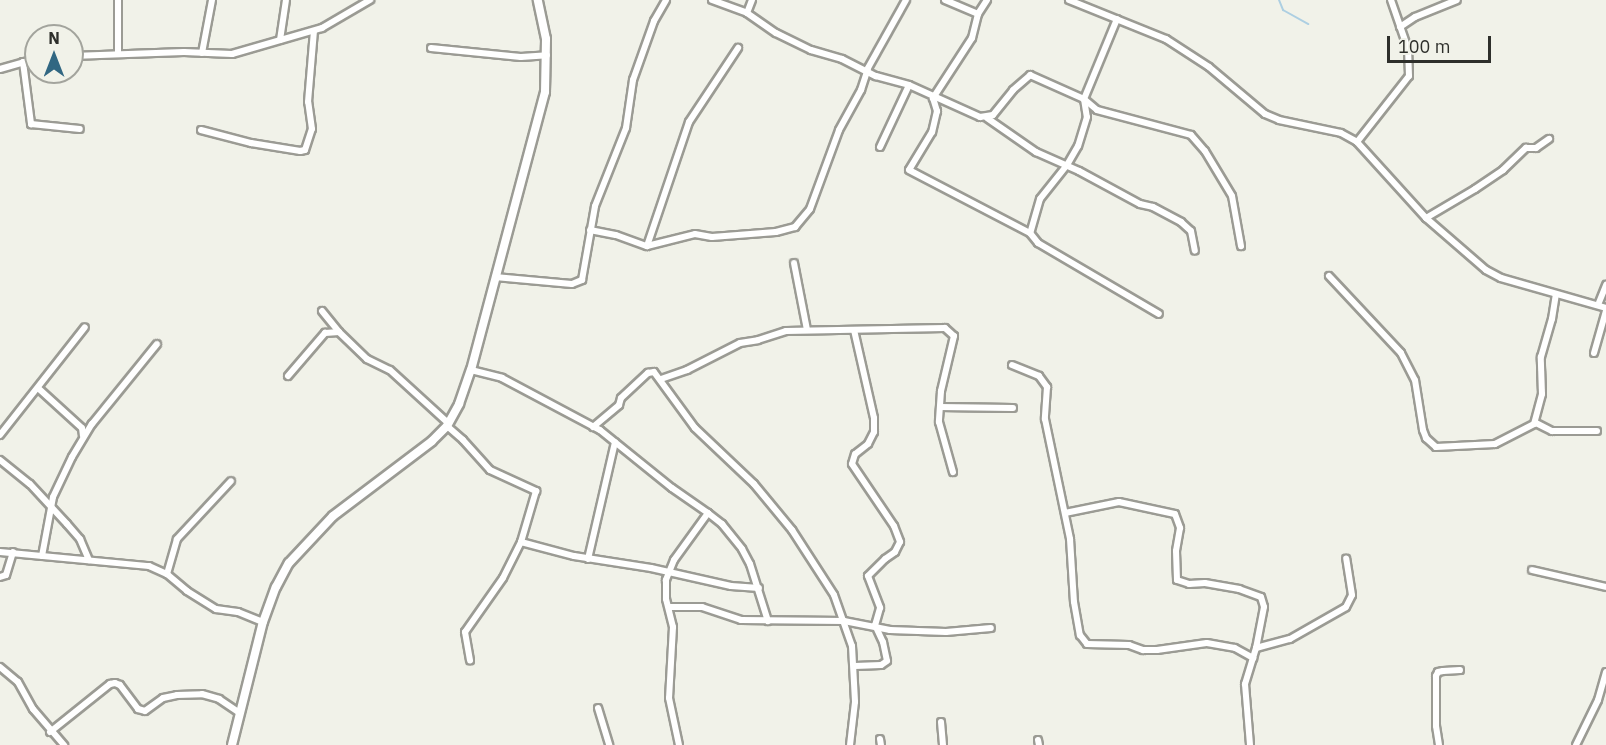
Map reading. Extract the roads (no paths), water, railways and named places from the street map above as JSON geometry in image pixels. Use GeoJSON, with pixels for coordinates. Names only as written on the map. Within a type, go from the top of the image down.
{"type":"FeatureCollection","features":[{"type":"Feature","properties":{"kind":"main road"},"geometry":{"type":"LineString","coordinates":[[232,745],[263,622],[281,576],[300,550],[333,516],[415,456],[447,425],[459,404],[471,370],[545,92],[548,56],[538,0]]}},
{"type":"Feature","properties":{"kind":"street"},"geometry":{"type":"LineString","coordinates":[[118,0],[118,54]]}},
{"type":"Feature","properties":{"kind":"street"},"geometry":{"type":"LineString","coordinates":[[202,53],[212,0]]}},
{"type":"Feature","properties":{"kind":"street"},"geometry":{"type":"LineString","coordinates":[[280,40],[286,0]]}},
{"type":"Feature","properties":{"kind":"street"},"geometry":{"type":"LineString","coordinates":[[84,55],[232,54],[314,31],[370,0]]}},
{"type":"Feature","properties":{"kind":"street"},"geometry":{"type":"LineString","coordinates":[[495,277],[572,284],[582,280],[595,206],[626,128],[633,80],[654,21],[666,0]]}},
{"type":"Feature","properties":{"kind":"street"},"geometry":{"type":"LineString","coordinates":[[712,0],[747,13],[797,44],[842,59],[881,79],[909,85],[933,98],[987,118],[1036,152],[1181,222],[1191,231],[1196,251]]}},
{"type":"Feature","properties":{"kind":"street"},"geometry":{"type":"LineString","coordinates":[[747,13],[752,0]]}},
{"type":"Feature","properties":{"kind":"street"},"geometry":{"type":"LineString","coordinates":[[590,230],[616,235],[647,246],[695,234],[712,237],[755,234],[795,227],[810,209],[839,130],[906,0]]}},
{"type":"Feature","properties":{"kind":"street"},"geometry":{"type":"LineString","coordinates":[[945,0],[978,14]]}},
{"type":"Feature","properties":{"kind":"street"},"geometry":{"type":"LineString","coordinates":[[933,98],[972,38],[978,14],[987,0]]}},
{"type":"Feature","properties":{"kind":"street"},"geometry":{"type":"LineString","coordinates":[[1357,142],[1408,80],[1408,49],[1391,0]]}},
{"type":"Feature","properties":{"kind":"street"},"geometry":{"type":"LineString","coordinates":[[1400,27],[1415,17],[1457,0]]}},
{"type":"Feature","properties":{"kind":"street"},"geometry":{"type":"LineString","coordinates":[[1072,1],[1166,39],[1209,67],[1265,114],[1279,120],[1341,133],[1357,142],[1426,218],[1486,270],[1501,278],[1556,296],[1598,305],[1606,309],[1594,353]]}},
{"type":"Feature","properties":{"kind":"street"},"geometry":{"type":"LineString","coordinates":[[1030,233],[1040,199],[1067,165],[1078,146],[1087,117],[1084,99],[1117,19]]}},
{"type":"Feature","properties":{"kind":"street"},"geometry":{"type":"LineString","coordinates":[[201,130],[251,143],[305,150],[312,129],[308,102],[314,31]]}},
{"type":"Feature","properties":{"kind":"street"},"geometry":{"type":"LineString","coordinates":[[431,48],[521,57],[548,56]]}},
{"type":"Feature","properties":{"kind":"street"},"geometry":{"type":"LineString","coordinates":[[647,246],[689,122],[738,48]]}},
{"type":"Feature","properties":{"kind":"street"},"geometry":{"type":"LineString","coordinates":[[0,64],[0,69],[23,62],[31,124],[80,129]]}},
{"type":"Feature","properties":{"kind":"street"},"geometry":{"type":"LineString","coordinates":[[987,118],[993,115],[1013,90],[1030,75],[1084,99],[1097,110],[1191,135],[1205,151],[1232,196],[1241,246]]}},
{"type":"Feature","properties":{"kind":"street"},"geometry":{"type":"LineString","coordinates":[[880,147],[909,85]]}},
{"type":"Feature","properties":{"kind":"street"},"geometry":{"type":"LineString","coordinates":[[933,98],[937,111],[932,132],[909,170],[1030,233],[1038,243],[1159,315]]}},
{"type":"Feature","properties":{"kind":"street"},"geometry":{"type":"LineString","coordinates":[[1426,218],[1503,170],[1526,148],[1536,148],[1549,139]]}},
{"type":"Feature","properties":{"kind":"street"},"geometry":{"type":"LineString","coordinates":[[794,264],[807,330]]}},
{"type":"Feature","properties":{"kind":"street"},"geometry":{"type":"LineString","coordinates":[[1329,276],[1401,353],[1415,380],[1423,430],[1426,438],[1436,447],[1496,444],[1537,424]]}},
{"type":"Feature","properties":{"kind":"street"},"geometry":{"type":"LineString","coordinates":[[1598,305],[1606,285]]}},
{"type":"Feature","properties":{"kind":"street"},"geometry":{"type":"LineString","coordinates":[[1537,424],[1536,413],[1542,394],[1540,357],[1552,319],[1556,296]]}},
{"type":"Feature","properties":{"kind":"street"},"geometry":{"type":"LineString","coordinates":[[322,311],[339,332],[367,359],[390,370],[490,470],[536,491],[520,542],[503,578],[465,632],[470,661]]}},
{"type":"Feature","properties":{"kind":"street"},"geometry":{"type":"LineString","coordinates":[[0,435],[85,327]]}},
{"type":"Feature","properties":{"kind":"street"},"geometry":{"type":"LineString","coordinates":[[661,379],[687,370],[740,343],[786,331],[945,328],[954,336],[941,391],[939,422],[953,472]]}},
{"type":"Feature","properties":{"kind":"street"},"geometry":{"type":"LineString","coordinates":[[854,330],[874,418],[874,432],[868,444],[855,454],[852,464],[894,526],[900,542],[896,552],[885,559],[868,576],[880,608],[875,625],[887,661],[881,665],[855,666]]}},
{"type":"Feature","properties":{"kind":"street"},"geometry":{"type":"LineString","coordinates":[[288,376],[325,333],[339,332]]}},
{"type":"Feature","properties":{"kind":"street"},"geometry":{"type":"LineString","coordinates":[[42,556],[51,508],[61,478],[92,423],[157,344]]}},
{"type":"Feature","properties":{"kind":"street"},"geometry":{"type":"LineString","coordinates":[[1012,365],[1039,376],[1047,387],[1045,419],[1070,539],[1080,635],[1087,644],[1129,645],[1143,650],[1157,650],[1207,643],[1235,648],[1253,658]]}},
{"type":"Feature","properties":{"kind":"street"},"geometry":{"type":"LineString","coordinates":[[471,370],[502,378],[593,427],[722,524],[742,549],[759,588],[768,621]]}},
{"type":"Feature","properties":{"kind":"street"},"geometry":{"type":"LineString","coordinates":[[593,427],[619,405],[621,398],[648,373],[654,372],[694,428],[754,484],[792,530],[820,570],[844,621],[855,666],[855,702],[850,745]]}},
{"type":"Feature","properties":{"kind":"street"},"geometry":{"type":"LineString","coordinates":[[38,388],[82,428],[83,438]]}},
{"type":"Feature","properties":{"kind":"street"},"geometry":{"type":"LineString","coordinates":[[940,407],[1013,408]]}},
{"type":"Feature","properties":{"kind":"street"},"geometry":{"type":"LineString","coordinates":[[1537,424],[1552,431],[1597,431]]}},
{"type":"Feature","properties":{"kind":"street"},"geometry":{"type":"LineString","coordinates":[[588,559],[615,442]]}},
{"type":"Feature","properties":{"kind":"street"},"geometry":{"type":"LineString","coordinates":[[0,460],[30,484],[80,539],[89,560]]}},
{"type":"Feature","properties":{"kind":"street"},"geometry":{"type":"LineString","coordinates":[[167,574],[177,539],[231,481]]}},
{"type":"Feature","properties":{"kind":"street"},"geometry":{"type":"LineString","coordinates":[[1065,513],[1119,502],[1175,514],[1180,528],[1176,551],[1177,580],[1189,584],[1205,583],[1239,589],[1261,597],[1264,608],[1256,648],[1245,684],[1250,745]]}},
{"type":"Feature","properties":{"kind":"street"},"geometry":{"type":"LineString","coordinates":[[679,745],[669,698],[673,627],[666,599],[668,571],[708,513]]}},
{"type":"Feature","properties":{"kind":"street"},"geometry":{"type":"LineString","coordinates":[[520,542],[588,559],[668,571],[730,586],[759,588]]}},
{"type":"Feature","properties":{"kind":"street"},"geometry":{"type":"LineString","coordinates":[[0,552],[149,566],[167,574],[187,591],[216,609],[238,612],[263,622]]}},
{"type":"Feature","properties":{"kind":"street"},"geometry":{"type":"LineString","coordinates":[[0,577],[6,575],[13,552]]}},
{"type":"Feature","properties":{"kind":"street"},"geometry":{"type":"LineString","coordinates":[[1256,648],[1290,639],[1346,607],[1352,595],[1346,558]]}},
{"type":"Feature","properties":{"kind":"street"},"geometry":{"type":"LineString","coordinates":[[1532,570],[1606,587]]}},
{"type":"Feature","properties":{"kind":"street"},"geometry":{"type":"LineString","coordinates":[[669,606],[702,606],[741,620],[844,621],[875,625],[890,630],[934,632],[991,628]]}},
{"type":"Feature","properties":{"kind":"street"},"geometry":{"type":"LineString","coordinates":[[0,667],[18,682],[33,710],[50,732],[64,745]]}},
{"type":"Feature","properties":{"kind":"street"},"geometry":{"type":"LineString","coordinates":[[1439,745],[1436,726],[1436,676],[1438,672],[1460,670]]}},
{"type":"Feature","properties":{"kind":"street"},"geometry":{"type":"LineString","coordinates":[[1576,745],[1598,700],[1606,672]]}},
{"type":"Feature","properties":{"kind":"street"},"geometry":{"type":"LineString","coordinates":[[50,732],[110,684],[115,683],[120,685],[138,709],[145,711],[163,698],[177,694],[202,694],[219,699],[240,712]]}},
{"type":"Feature","properties":{"kind":"street"},"geometry":{"type":"LineString","coordinates":[[598,708],[609,745]]}},
{"type":"Feature","properties":{"kind":"street"},"geometry":{"type":"LineString","coordinates":[[941,722],[943,745]]}},
{"type":"Feature","properties":{"kind":"waterway"},"geometry":{"type":"LineString","coordinates":[[1279,0],[1283,10],[1308,24]]}}]}
